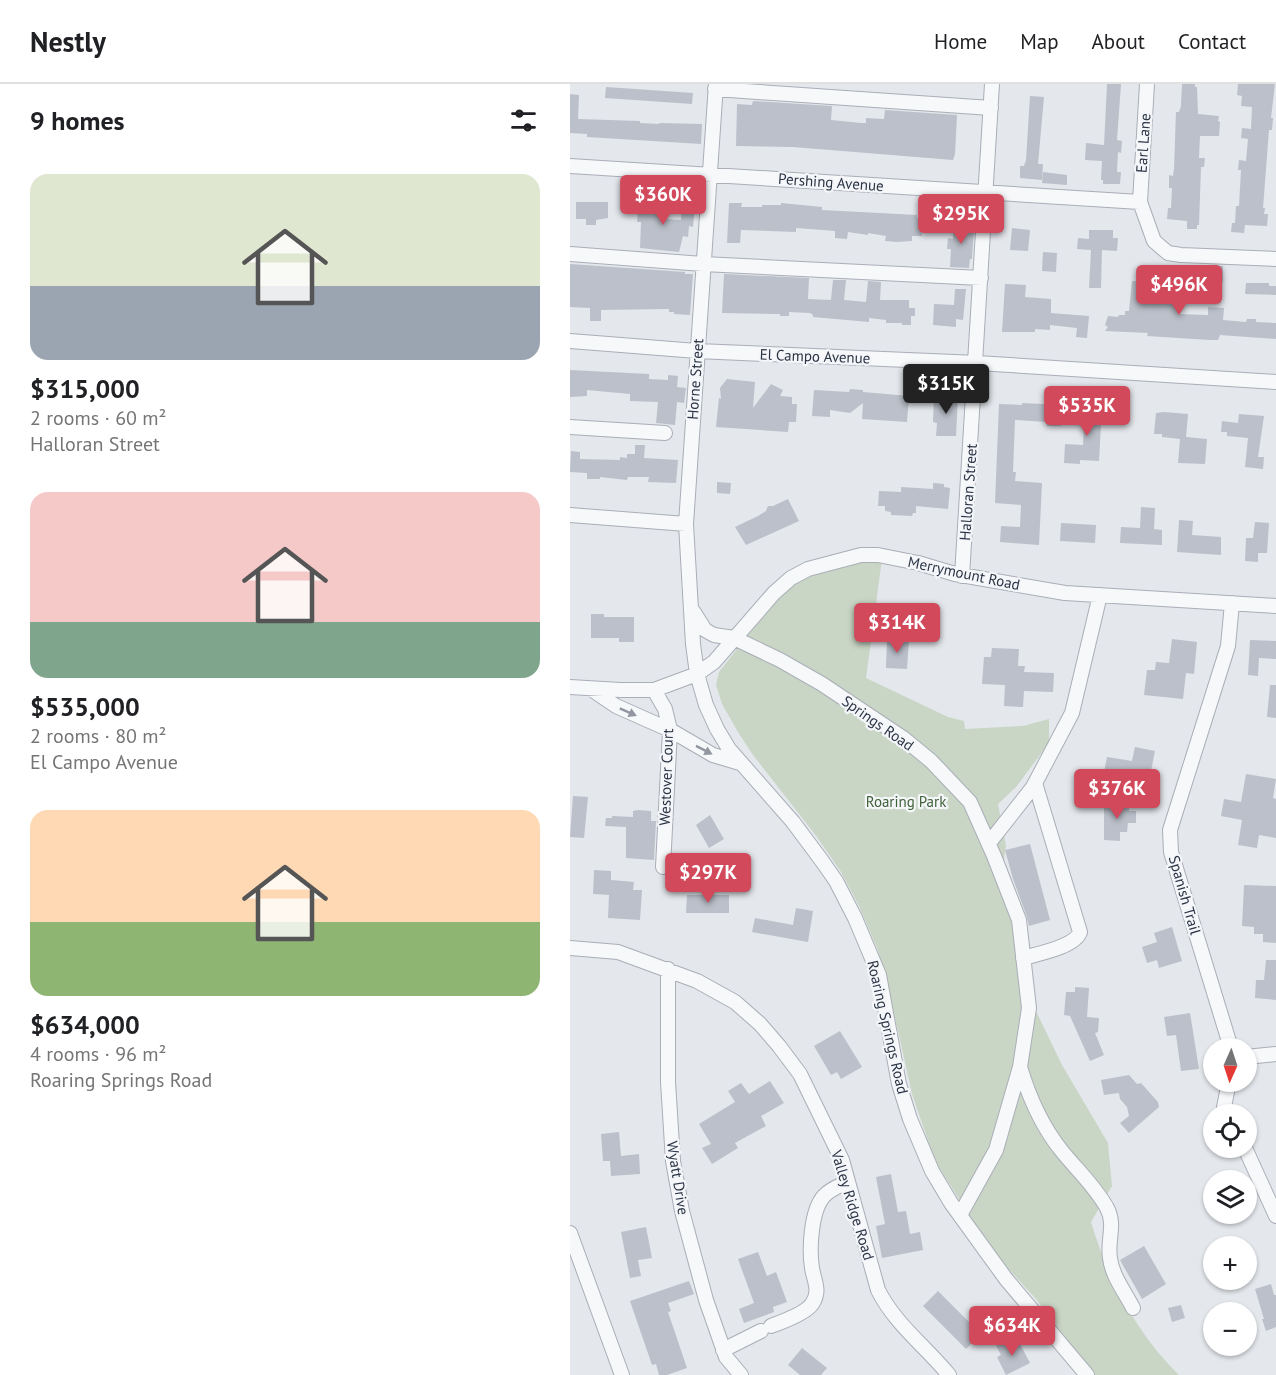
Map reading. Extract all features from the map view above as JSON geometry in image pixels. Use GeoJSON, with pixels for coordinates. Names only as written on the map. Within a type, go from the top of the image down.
{"type":"FeatureCollection","features":[{"type":"Feature","properties":{"kind":"street","name":"Halloran Street"},"geometry":{"type":"LineString","coordinates":[[962,576],[977,363],[992,84]]}},
{"type":"Feature","properties":{"kind":"street","name":"Earl Lane"},"geometry":{"type":"LineString","coordinates":[[1140,202],[1147,84]]}},
{"type":"Feature","properties":{"kind":"street"},"geometry":{"type":"LineString","coordinates":[[715,87],[991,108]]}},
{"type":"Feature","properties":{"kind":"street","name":"Horne Street"},"geometry":{"type":"LineString","coordinates":[[697,674],[686,524],[715,87]]}},
{"type":"Feature","properties":{"kind":"street","name":"Pershing Avenue"},"geometry":{"type":"LineString","coordinates":[[570,166],[1140,202]]}},
{"type":"Feature","properties":{"kind":"street"},"geometry":{"type":"LineString","coordinates":[[1140,202],[1154,241],[1168,253],[1276,260]]}},
{"type":"Feature","properties":{"kind":"street"},"geometry":{"type":"LineString","coordinates":[[570,254],[703,264],[981,278]]}},
{"type":"Feature","properties":{"kind":"street","name":"El Campo Avenue"},"geometry":{"type":"LineString","coordinates":[[570,341],[697,351],[977,363],[1276,382]]}},
{"type":"Feature","properties":{"kind":"street"},"geometry":{"type":"LineString","coordinates":[[570,427],[665,433]]}},
{"type":"Feature","properties":{"kind":"street"},"geometry":{"type":"LineString","coordinates":[[570,515],[686,524]]}},
{"type":"Feature","properties":{"kind":"street","name":"Merrymount Road"},"geometry":{"type":"LineString","coordinates":[[654,690],[697,674],[714,662],[774,593],[791,578],[808,569],[861,555],[878,555],[918,563],[962,576],[1065,593],[1276,606]]}},
{"type":"Feature","properties":{"kind":"street"},"geometry":{"type":"LineString","coordinates":[[988,843],[1035,783],[1072,713],[1100,595]]}},
{"type":"Feature","properties":{"kind":"street","name":"Spanish Trail"},"geometry":{"type":"LineString","coordinates":[[1228,1038],[1171,852],[1170,830],[1228,646],[1232,603]]}},
{"type":"Feature","properties":{"kind":"street","name":"Springs Road"},"geometry":{"type":"LineString","coordinates":[[692,609],[705,630],[724,638],[734,638],[780,660],[822,684],[903,738],[931,761],[970,801],[1019,920],[1029,1008],[1020,1067],[996,1150],[960,1215]]}},
{"type":"Feature","properties":{"kind":"street","name":"Roaring Springs Road"},"geometry":{"type":"LineString","coordinates":[[697,674],[706,705],[717,729],[740,763],[793,822],[816,853],[836,881],[855,918],[879,975],[899,1084],[910,1119],[932,1171],[1006,1279],[1087,1375]]}},
{"type":"Feature","properties":{"kind":"street"},"geometry":{"type":"LineString","coordinates":[[570,687],[654,690]]}},
{"type":"Feature","properties":{"kind":"street"},"geometry":{"type":"LineString","coordinates":[[589,688],[616,706],[670,730],[713,755],[740,763]]}},
{"type":"Feature","properties":{"kind":"street","name":"Westover Court"},"geometry":{"type":"LineString","coordinates":[[654,690],[665,709],[670,730],[663,867]]}},
{"type":"Feature","properties":{"kind":"street"},"geometry":{"type":"LineString","coordinates":[[1023,958],[1051,951],[1076,939],[1080,932],[1035,783]]}},
{"type":"Feature","properties":{"kind":"street","name":"Valley Ridge Road"},"geometry":{"type":"LineString","coordinates":[[570,948],[618,952],[668,969],[697,981],[735,1002],[760,1024],[800,1074],[842,1160],[878,1290],[893,1316],[948,1375]]}},
{"type":"Feature","properties":{"kind":"street","name":"Wyatt Drive"},"geometry":{"type":"LineString","coordinates":[[668,969],[668,1082],[673,1161],[682,1211],[706,1300],[726,1357],[741,1375]]}},
{"type":"Feature","properties":{"kind":"street"},"geometry":{"type":"LineString","coordinates":[[1257,1056],[1276,1054]]}},
{"type":"Feature","properties":{"kind":"street","name":"Springs Road"},"geometry":{"type":"LineString","coordinates":[[1020,1067],[1030,1100],[1042,1121],[1059,1148],[1091,1184],[1107,1208],[1112,1222],[1109,1255],[1113,1270],[1133,1308]]}},
{"type":"Feature","properties":{"kind":"street"},"geometry":{"type":"LineString","coordinates":[[1250,1158],[1276,1215]]}},
{"type":"Feature","properties":{"kind":"street"},"geometry":{"type":"LineString","coordinates":[[723,1350],[811,1306],[817,1295],[812,1269],[811,1244],[817,1205],[830,1191],[848,1182]]}},
{"type":"Feature","properties":{"kind":"street"},"geometry":{"type":"LineString","coordinates":[[570,1233],[622,1375]]}},
{"type":"Feature","properties":{"kind":"green space","name":"Roaring Park"},"geometry":{"type":"Polygon","coordinates":[[[882,559],[866,678],[948,717],[964,721],[965,729],[1023,726],[1049,719],[1049,743],[1016,787],[998,804],[1006,846],[1004,859],[1006,879],[1030,994],[1036,1011],[1062,1065],[1108,1143],[1112,1186],[1091,1222],[1098,1243],[1125,1304],[1150,1341],[1179,1375],[1094,1375],[1036,1299],[992,1251],[935,1161],[912,1094],[888,986],[877,948],[859,906],[841,872],[817,837],[753,755],[722,704],[716,685],[719,672],[784,593],[809,573],[836,564],[882,559]]]}},
{"type":"Feature","properties":{"kind":"building"},"geometry":{"type":"Polygon","coordinates":[[[1107,84],[1121,84],[1117,140],[1122,141],[1121,153],[1118,152],[1117,172],[1121,172],[1120,184],[1103,184],[1101,180],[1102,161],[1085,160],[1086,143],[1104,145],[1107,84]]]}},
{"type":"Feature","properties":{"kind":"building"},"geometry":{"type":"Polygon","coordinates":[[[1182,84],[1195,84],[1197,87],[1198,114],[1219,116],[1218,121],[1220,122],[1219,136],[1200,136],[1199,158],[1205,158],[1204,167],[1201,167],[1197,229],[1187,229],[1187,221],[1167,219],[1168,208],[1171,208],[1172,188],[1169,188],[1169,175],[1173,176],[1174,169],[1176,112],[1179,112],[1181,106],[1182,84]]]}},
{"type":"Feature","properties":{"kind":"building"},"geometry":{"type":"Polygon","coordinates":[[[1238,84],[1275,84],[1263,208],[1265,208],[1264,214],[1268,214],[1267,226],[1245,225],[1244,233],[1231,232],[1232,223],[1235,223],[1236,206],[1239,206],[1241,170],[1238,170],[1239,160],[1246,161],[1248,139],[1241,138],[1242,128],[1251,129],[1252,107],[1241,106],[1242,96],[1237,95],[1238,84]]]}},
{"type":"Feature","properties":{"kind":"building"},"geometry":{"type":"Polygon","coordinates":[[[606,87],[693,93],[692,104],[605,98],[606,87]]]}},
{"type":"Feature","properties":{"kind":"building"},"geometry":{"type":"Polygon","coordinates":[[[570,94],[579,95],[578,119],[702,124],[701,144],[587,137],[587,134],[570,133],[570,94]]]}},
{"type":"Feature","properties":{"kind":"building"},"geometry":{"type":"Polygon","coordinates":[[[1030,96],[1044,97],[1038,164],[1043,164],[1042,180],[1020,178],[1020,166],[1024,166],[1026,160],[1030,96]]]}},
{"type":"Feature","properties":{"kind":"building"},"geometry":{"type":"Polygon","coordinates":[[[753,101],[832,106],[831,120],[861,123],[866,123],[866,118],[884,119],[885,110],[957,115],[955,154],[953,160],[793,147],[736,146],[737,104],[752,105],[753,101]]]}},
{"type":"Feature","properties":{"kind":"building"},"geometry":{"type":"Polygon","coordinates":[[[1043,172],[1067,175],[1067,185],[1042,183],[1043,172]]]}},
{"type":"Feature","properties":{"kind":"building"},"geometry":{"type":"Polygon","coordinates":[[[643,197],[659,198],[658,211],[665,211],[665,219],[681,220],[682,202],[695,203],[693,227],[689,226],[688,237],[683,236],[679,252],[640,248],[641,222],[637,222],[639,201],[642,201],[643,197]]]}},
{"type":"Feature","properties":{"kind":"building"},"geometry":{"type":"Polygon","coordinates":[[[576,202],[608,202],[608,218],[596,220],[596,225],[586,225],[586,219],[576,219],[576,202]]]}},
{"type":"Feature","properties":{"kind":"building"},"geometry":{"type":"Polygon","coordinates":[[[729,203],[742,203],[741,207],[762,207],[762,205],[781,205],[781,203],[822,207],[822,210],[917,215],[917,218],[923,218],[922,236],[912,236],[912,241],[897,242],[885,241],[886,236],[848,232],[847,239],[835,238],[835,231],[796,228],[796,232],[741,230],[740,243],[727,243],[729,203]]]}},
{"type":"Feature","properties":{"kind":"building"},"geometry":{"type":"Polygon","coordinates":[[[954,220],[970,221],[970,229],[974,229],[972,259],[970,259],[969,268],[950,267],[951,249],[947,249],[948,238],[953,239],[954,220]]]}},
{"type":"Feature","properties":{"kind":"building"},"geometry":{"type":"Polygon","coordinates":[[[1012,228],[1030,230],[1028,251],[1010,250],[1012,228]]]}},
{"type":"Feature","properties":{"kind":"building"},"geometry":{"type":"Polygon","coordinates":[[[1089,230],[1113,230],[1113,238],[1118,238],[1117,251],[1102,250],[1101,288],[1089,288],[1091,250],[1077,249],[1078,238],[1089,239],[1089,230]]]}},
{"type":"Feature","properties":{"kind":"building"},"geometry":{"type":"Polygon","coordinates":[[[1043,252],[1057,253],[1056,272],[1042,271],[1043,252]]]}},
{"type":"Feature","properties":{"kind":"building"},"geometry":{"type":"Polygon","coordinates":[[[570,264],[693,274],[690,315],[674,314],[674,312],[669,312],[669,309],[601,310],[601,321],[590,321],[590,308],[570,307],[570,264]]]}},
{"type":"Feature","properties":{"kind":"building"},"geometry":{"type":"Polygon","coordinates":[[[1192,265],[1223,266],[1223,282],[1192,283],[1192,265]]]}},
{"type":"Feature","properties":{"kind":"building"},"geometry":{"type":"Polygon","coordinates":[[[724,274],[809,278],[808,299],[831,300],[833,280],[846,280],[844,300],[866,302],[868,281],[881,282],[880,300],[909,300],[909,308],[915,308],[915,316],[911,316],[911,325],[902,325],[902,323],[886,323],[886,320],[869,318],[869,322],[813,317],[810,313],[789,312],[789,316],[780,316],[780,314],[722,313],[724,274]]]}},
{"type":"Feature","properties":{"kind":"building"},"geometry":{"type":"Polygon","coordinates":[[[1175,278],[1186,278],[1186,295],[1179,295],[1178,314],[1208,315],[1208,307],[1224,308],[1223,320],[1246,322],[1247,319],[1256,319],[1256,322],[1276,323],[1276,339],[1220,335],[1218,340],[1210,340],[1105,331],[1108,327],[1105,325],[1108,316],[1118,317],[1125,315],[1125,311],[1129,311],[1132,281],[1175,283],[1175,278]]]}},
{"type":"Feature","properties":{"kind":"building"},"geometry":{"type":"Polygon","coordinates":[[[1246,283],[1269,283],[1269,286],[1276,286],[1276,295],[1245,294],[1246,283]]]}},
{"type":"Feature","properties":{"kind":"building"},"geometry":{"type":"Polygon","coordinates":[[[1005,284],[1026,285],[1025,297],[1051,299],[1051,313],[1089,316],[1087,338],[1076,337],[1077,328],[1050,325],[1050,330],[1002,332],[1005,284]]]}},
{"type":"Feature","properties":{"kind":"building"},"geometry":{"type":"Polygon","coordinates":[[[955,289],[966,289],[963,320],[956,319],[956,327],[933,325],[934,304],[954,305],[955,289]]]}},
{"type":"Feature","properties":{"kind":"building"},"geometry":{"type":"Polygon","coordinates":[[[570,370],[649,374],[649,379],[668,380],[668,375],[678,376],[677,387],[686,388],[684,403],[677,402],[675,425],[656,423],[658,402],[630,401],[630,394],[587,390],[587,396],[570,397],[570,370]]]}},
{"type":"Feature","properties":{"kind":"building"},"geometry":{"type":"Polygon","coordinates":[[[727,379],[755,382],[753,408],[771,384],[783,390],[780,396],[792,397],[792,404],[797,404],[796,422],[789,422],[788,432],[716,427],[719,398],[721,399],[720,388],[727,379]]]}},
{"type":"Feature","properties":{"kind":"building"},"geometry":{"type":"Polygon","coordinates":[[[850,389],[909,396],[907,422],[862,419],[863,403],[850,413],[830,410],[830,417],[812,416],[814,390],[849,392],[850,389]]]}},
{"type":"Feature","properties":{"kind":"building"},"geometry":{"type":"Polygon","coordinates":[[[934,395],[958,396],[956,436],[936,436],[937,423],[933,422],[934,395]]]}},
{"type":"Feature","properties":{"kind":"building"},"geometry":{"type":"Polygon","coordinates":[[[1022,403],[1062,405],[1061,426],[1047,426],[1047,422],[1015,420],[1013,472],[1016,472],[1015,481],[1042,483],[1039,545],[1000,542],[1001,526],[1020,527],[1021,505],[995,503],[999,404],[1022,405],[1022,403]]]}},
{"type":"Feature","properties":{"kind":"building"},"geometry":{"type":"Polygon","coordinates":[[[1084,407],[1105,408],[1104,425],[1101,424],[1099,461],[1080,460],[1080,464],[1064,463],[1065,444],[1083,445],[1084,426],[1077,425],[1078,414],[1084,414],[1084,407]]]}},
{"type":"Feature","properties":{"kind":"building"},"geometry":{"type":"Polygon","coordinates":[[[1156,413],[1188,414],[1186,437],[1207,439],[1205,464],[1178,463],[1180,439],[1154,434],[1156,413]]]}},
{"type":"Feature","properties":{"kind":"building"},"geometry":{"type":"Polygon","coordinates":[[[1239,414],[1264,416],[1258,457],[1264,457],[1263,469],[1245,467],[1248,438],[1227,436],[1227,432],[1221,432],[1222,421],[1238,423],[1239,414]]]}},
{"type":"Feature","properties":{"kind":"building"},"geometry":{"type":"Polygon","coordinates":[[[635,445],[645,445],[644,458],[678,460],[676,483],[648,482],[649,477],[628,477],[627,480],[600,477],[600,479],[587,479],[587,473],[570,472],[571,451],[580,452],[580,459],[620,460],[620,457],[627,458],[627,454],[635,454],[635,445]]]}},
{"type":"Feature","properties":{"kind":"building"},"geometry":{"type":"Polygon","coordinates":[[[717,482],[731,483],[730,494],[717,493],[717,482]]]}},
{"type":"Feature","properties":{"kind":"building"},"geometry":{"type":"Polygon","coordinates":[[[933,483],[944,484],[944,487],[950,488],[948,509],[916,506],[916,513],[912,516],[891,515],[891,512],[885,511],[885,506],[878,506],[879,491],[901,492],[901,487],[933,489],[933,483]]]}},
{"type":"Feature","properties":{"kind":"building"},"geometry":{"type":"Polygon","coordinates":[[[788,499],[799,521],[746,545],[735,527],[766,511],[768,506],[788,499]]]}},
{"type":"Feature","properties":{"kind":"building"},"geometry":{"type":"Polygon","coordinates":[[[1141,507],[1155,508],[1154,529],[1162,530],[1162,545],[1120,543],[1121,527],[1140,528],[1141,507]]]}},
{"type":"Feature","properties":{"kind":"building"},"geometry":{"type":"Polygon","coordinates":[[[1179,520],[1193,521],[1192,535],[1221,537],[1221,555],[1177,552],[1179,520]]]}},
{"type":"Feature","properties":{"kind":"building"},"geometry":{"type":"Polygon","coordinates":[[[1255,522],[1269,523],[1267,553],[1258,553],[1258,562],[1245,561],[1246,538],[1253,538],[1255,522]]]}},
{"type":"Feature","properties":{"kind":"building"},"geometry":{"type":"Polygon","coordinates":[[[1061,523],[1096,525],[1095,543],[1060,541],[1061,523]]]}},
{"type":"Feature","properties":{"kind":"building"},"geometry":{"type":"Polygon","coordinates":[[[591,614],[604,614],[604,617],[634,617],[634,642],[619,642],[619,638],[591,638],[591,614]]]}},
{"type":"Feature","properties":{"kind":"building"},"geometry":{"type":"Polygon","coordinates":[[[887,639],[909,640],[907,669],[886,668],[887,639]]]}},
{"type":"Feature","properties":{"kind":"building"},"geometry":{"type":"Polygon","coordinates":[[[1172,639],[1197,642],[1194,674],[1186,673],[1183,699],[1144,695],[1147,670],[1155,670],[1156,662],[1169,663],[1172,639]]]}},
{"type":"Feature","properties":{"kind":"building"},"geometry":{"type":"Polygon","coordinates":[[[1250,640],[1276,641],[1276,659],[1259,658],[1258,676],[1248,675],[1250,640]]]}},
{"type":"Feature","properties":{"kind":"building"},"geometry":{"type":"Polygon","coordinates":[[[992,648],[1019,649],[1018,666],[1025,666],[1024,672],[1054,673],[1053,692],[1024,691],[1023,707],[1004,706],[1005,685],[982,684],[984,657],[991,657],[992,648]]]}},
{"type":"Feature","properties":{"kind":"building"},"geometry":{"type":"Polygon","coordinates":[[[1270,685],[1276,685],[1276,718],[1267,717],[1270,685]]]}},
{"type":"Feature","properties":{"kind":"building"},"geometry":{"type":"Polygon","coordinates":[[[1135,747],[1155,751],[1148,786],[1103,777],[1107,757],[1132,761],[1135,747]]]}},
{"type":"Feature","properties":{"kind":"building"},"geometry":{"type":"Polygon","coordinates":[[[1246,774],[1276,779],[1273,798],[1276,799],[1276,838],[1259,835],[1257,848],[1238,845],[1242,820],[1221,816],[1224,799],[1241,802],[1246,774]]]}},
{"type":"Feature","properties":{"kind":"building"},"geometry":{"type":"Polygon","coordinates":[[[573,796],[588,797],[584,838],[570,837],[573,796]]]}},
{"type":"Feature","properties":{"kind":"building"},"geometry":{"type":"Polygon","coordinates":[[[1104,802],[1129,803],[1129,811],[1136,811],[1136,823],[1128,823],[1127,832],[1120,832],[1120,841],[1104,840],[1104,802]]]}},
{"type":"Feature","properties":{"kind":"building"},"geometry":{"type":"Polygon","coordinates":[[[633,811],[651,811],[651,821],[656,821],[654,860],[626,858],[626,827],[605,826],[606,818],[633,817],[633,811]]]}},
{"type":"Feature","properties":{"kind":"building"},"geometry":{"type":"Polygon","coordinates":[[[710,815],[724,839],[709,848],[696,825],[710,815]]]}},
{"type":"Feature","properties":{"kind":"building"},"geometry":{"type":"Polygon","coordinates":[[[1030,844],[1050,920],[1029,926],[1005,850],[1030,844]]]}},
{"type":"Feature","properties":{"kind":"building"},"geometry":{"type":"Polygon","coordinates":[[[594,870],[611,871],[611,880],[634,882],[633,890],[642,890],[640,920],[608,918],[609,895],[593,894],[594,870]]]}},
{"type":"Feature","properties":{"kind":"building"},"geometry":{"type":"Polygon","coordinates":[[[1244,885],[1276,886],[1276,943],[1263,942],[1263,934],[1254,934],[1254,927],[1242,926],[1244,885]]]}},
{"type":"Feature","properties":{"kind":"building"},"geometry":{"type":"Polygon","coordinates":[[[687,895],[729,895],[729,913],[686,913],[687,895]]]}},
{"type":"Feature","properties":{"kind":"building"},"geometry":{"type":"Polygon","coordinates":[[[796,908],[813,911],[808,942],[752,932],[755,918],[793,925],[796,908]]]}},
{"type":"Feature","properties":{"kind":"building"},"geometry":{"type":"Polygon","coordinates":[[[1172,927],[1182,961],[1159,968],[1157,960],[1147,963],[1142,947],[1157,942],[1154,933],[1172,927]]]}},
{"type":"Feature","properties":{"kind":"building"},"geometry":{"type":"Polygon","coordinates":[[[1266,960],[1276,960],[1276,1000],[1255,998],[1256,980],[1264,980],[1266,960]]]}},
{"type":"Feature","properties":{"kind":"building"},"geometry":{"type":"Polygon","coordinates":[[[1075,987],[1089,988],[1087,1017],[1099,1018],[1098,1032],[1095,1033],[1104,1055],[1090,1061],[1070,1016],[1064,1015],[1066,992],[1075,992],[1075,987]]]}},
{"type":"Feature","properties":{"kind":"building"},"geometry":{"type":"Polygon","coordinates":[[[1190,1013],[1199,1069],[1181,1071],[1176,1035],[1167,1036],[1164,1017],[1190,1013]]]}},
{"type":"Feature","properties":{"kind":"building"},"geometry":{"type":"Polygon","coordinates":[[[840,1031],[862,1067],[841,1079],[837,1072],[831,1075],[814,1046],[840,1031]]]}},
{"type":"Feature","properties":{"kind":"building"},"geometry":{"type":"Polygon","coordinates":[[[1129,1075],[1137,1084],[1141,1083],[1158,1102],[1159,1107],[1129,1133],[1120,1123],[1129,1116],[1127,1107],[1120,1099],[1119,1093],[1104,1095],[1101,1080],[1129,1075]]]}},
{"type":"Feature","properties":{"kind":"building"},"geometry":{"type":"Polygon","coordinates":[[[770,1081],[784,1103],[761,1116],[766,1126],[735,1143],[738,1148],[712,1164],[702,1148],[711,1144],[699,1124],[735,1102],[728,1091],[741,1083],[749,1094],[770,1081]]]}},
{"type":"Feature","properties":{"kind":"building"},"geometry":{"type":"Polygon","coordinates":[[[619,1132],[621,1156],[639,1154],[640,1174],[611,1176],[610,1161],[603,1161],[601,1134],[619,1132]]]}},
{"type":"Feature","properties":{"kind":"building"},"geometry":{"type":"Polygon","coordinates":[[[891,1174],[898,1212],[906,1211],[910,1234],[920,1232],[923,1250],[882,1258],[876,1226],[885,1224],[876,1177],[891,1174]]]}},
{"type":"Feature","properties":{"kind":"building"},"geometry":{"type":"Polygon","coordinates":[[[646,1227],[652,1258],[638,1260],[641,1276],[630,1278],[621,1232],[646,1227]]]}},
{"type":"Feature","properties":{"kind":"building"},"geometry":{"type":"Polygon","coordinates":[[[1144,1246],[1166,1284],[1142,1299],[1120,1260],[1144,1246]]]}},
{"type":"Feature","properties":{"kind":"building"},"geometry":{"type":"Polygon","coordinates":[[[758,1252],[767,1276],[776,1272],[787,1302],[773,1307],[774,1312],[744,1323],[739,1309],[754,1303],[738,1259],[758,1252]]]}},
{"type":"Feature","properties":{"kind":"building"},"geometry":{"type":"Polygon","coordinates":[[[689,1281],[694,1294],[668,1303],[671,1311],[668,1312],[687,1368],[667,1375],[659,1375],[656,1364],[652,1365],[630,1301],[689,1281]]]}},
{"type":"Feature","properties":{"kind":"building"},"geometry":{"type":"Polygon","coordinates":[[[1271,1284],[1274,1295],[1276,1295],[1276,1327],[1266,1331],[1255,1290],[1271,1284]]]}},
{"type":"Feature","properties":{"kind":"building"},"geometry":{"type":"Polygon","coordinates":[[[938,1291],[974,1327],[969,1332],[976,1339],[966,1349],[923,1306],[938,1291]]]}},
{"type":"Feature","properties":{"kind":"building"},"geometry":{"type":"Polygon","coordinates":[[[1181,1305],[1185,1318],[1172,1322],[1168,1308],[1181,1305]]]}},
{"type":"Feature","properties":{"kind":"building"},"geometry":{"type":"Polygon","coordinates":[[[1011,1338],[1015,1347],[1020,1344],[1030,1363],[1006,1375],[997,1357],[1001,1355],[996,1346],[1011,1338]]]}},
{"type":"Feature","properties":{"kind":"building"},"geometry":{"type":"Polygon","coordinates":[[[802,1348],[827,1368],[821,1375],[800,1375],[788,1365],[802,1348]]]}}]}
